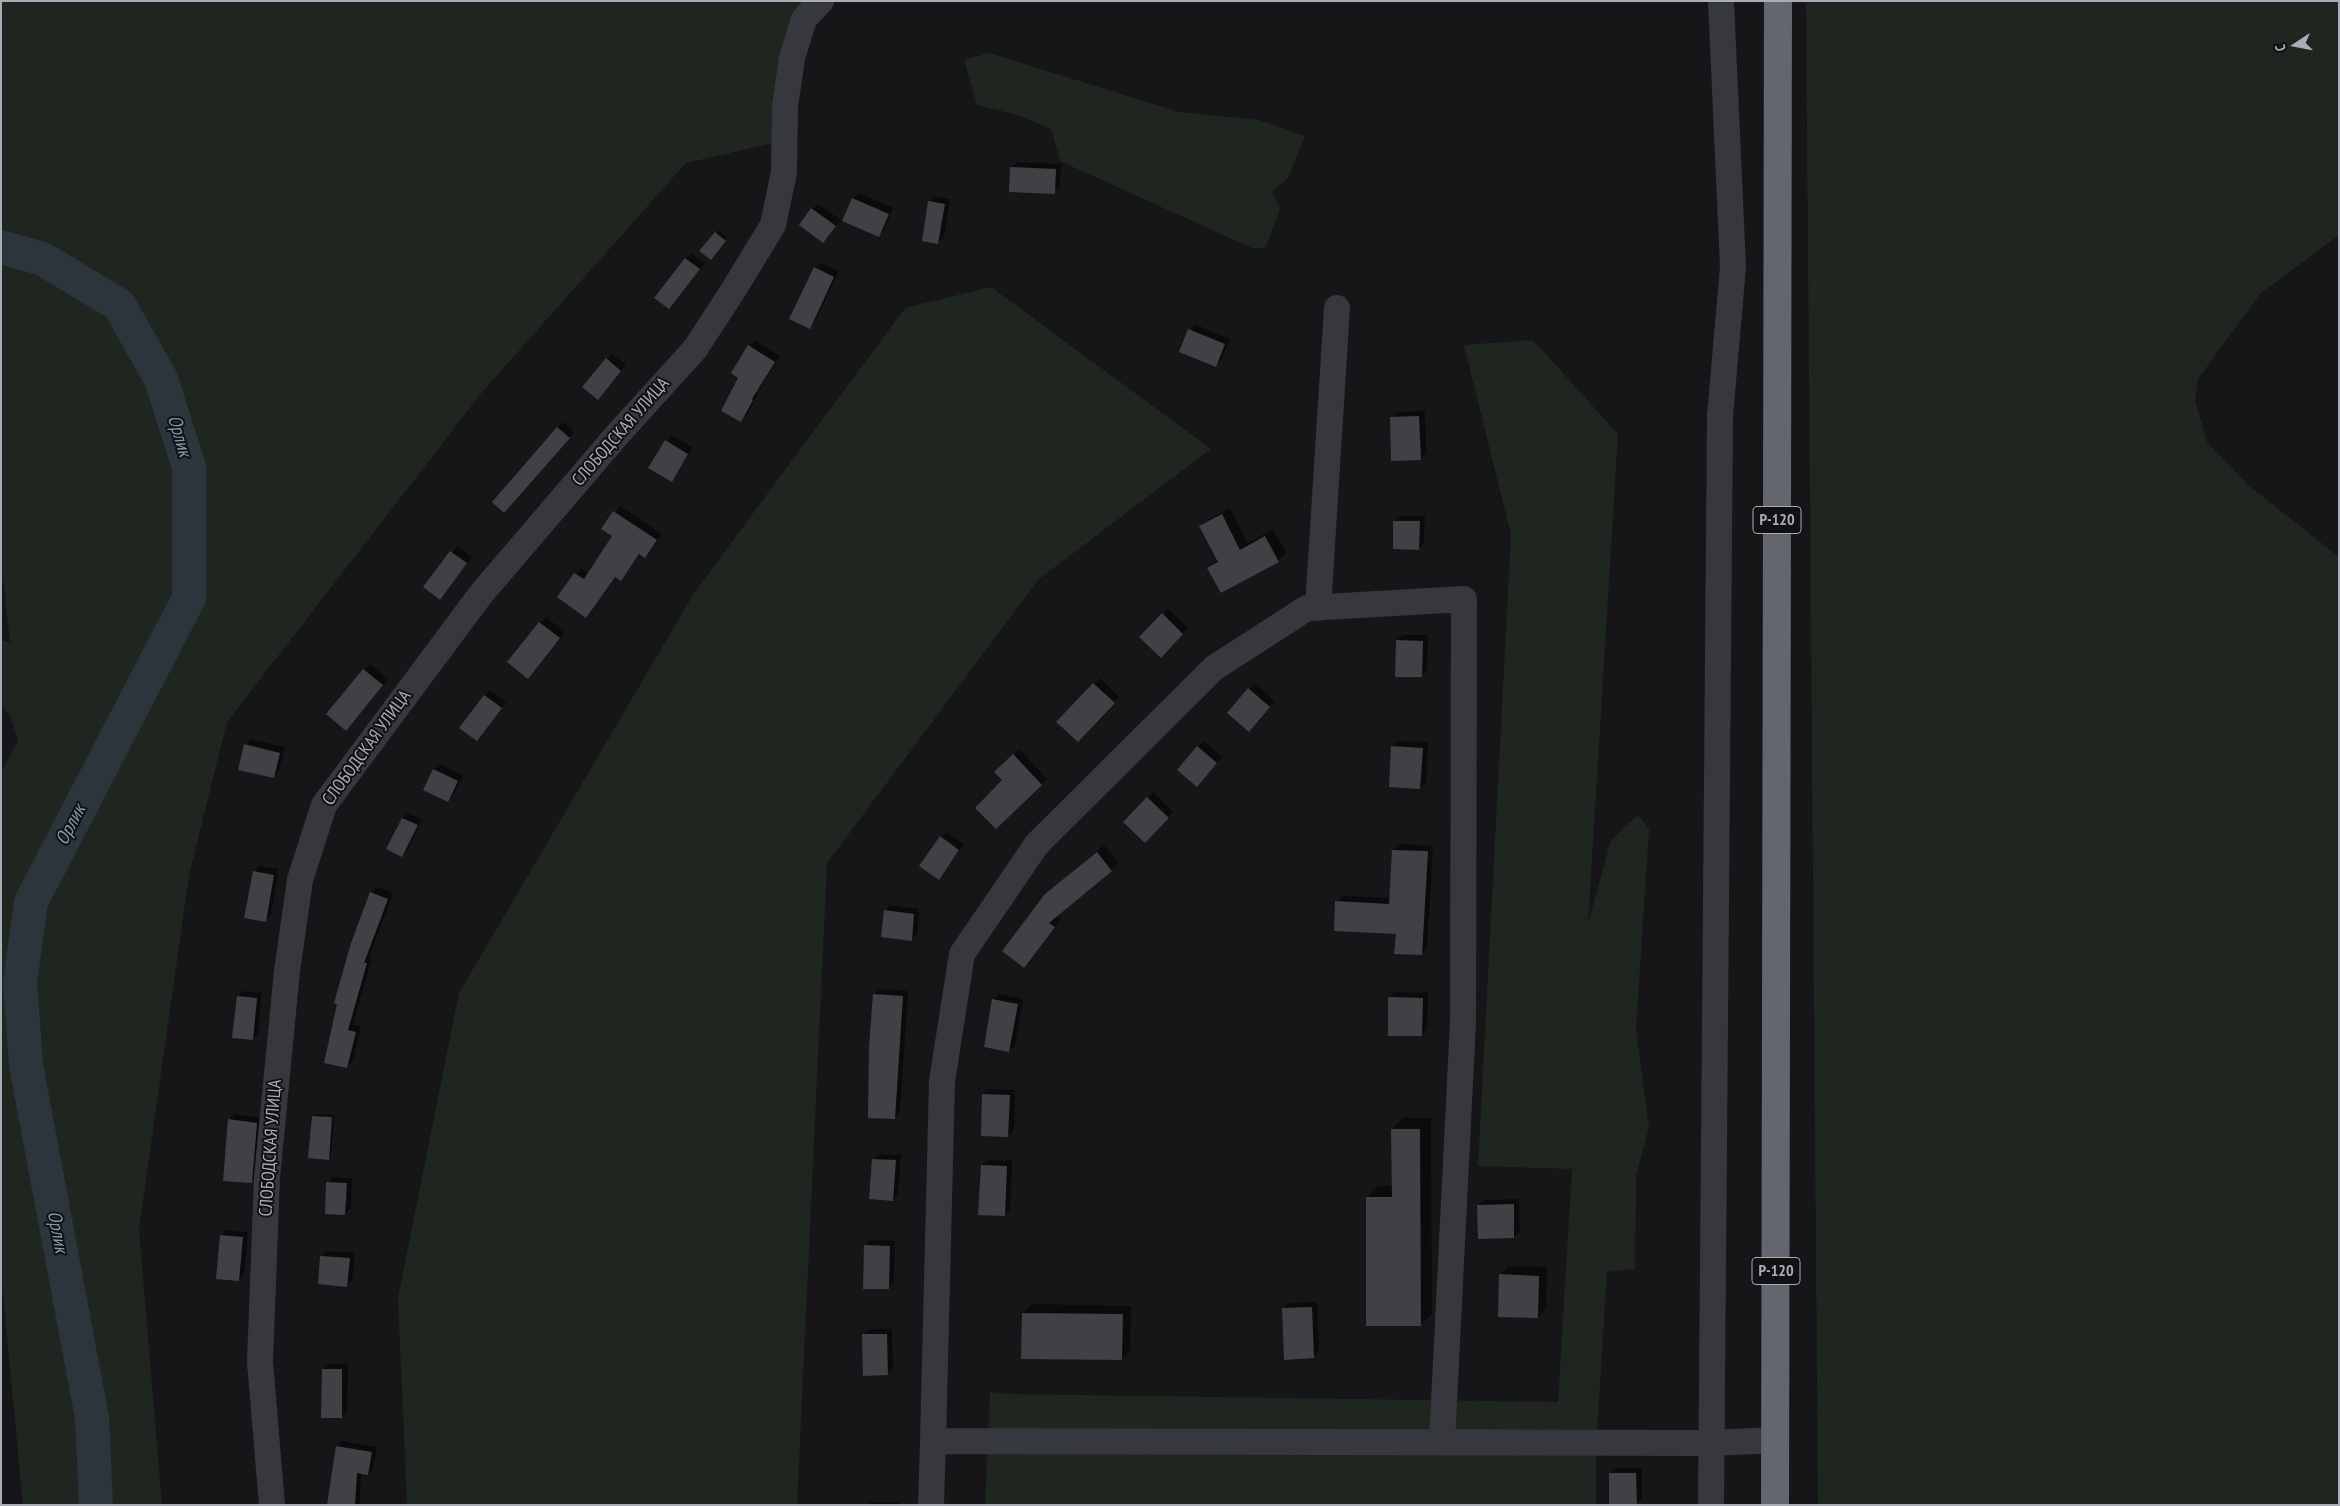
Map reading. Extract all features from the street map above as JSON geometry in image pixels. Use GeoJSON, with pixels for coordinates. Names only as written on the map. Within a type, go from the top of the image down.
{"type":"FeatureCollection","features":[{"type":"Feature","properties":{"kind":"highway","name":"Р-120"},"geometry":{"type":"LineString","coordinates":[[1775,1505],[1778,1]]}},
{"type":"Feature","properties":{"kind":"street","name":"СЛОБОДСКАЯ УЛИЦА"},"geometry":{"type":"LineString","coordinates":[[272,1505],[260,1362],[267,1177],[286,970],[300,880],[324,805],[482,594],[617,435],[695,349],[774,224],[784,172],[785,106],[792,58],[804,19],[821,1]]}},
{"type":"Feature","properties":{"kind":"street"},"geometry":{"type":"LineString","coordinates":[[1711,1505],[1720,416],[1733,267],[1721,1]]}},
{"type":"Feature","properties":{"kind":"street"},"geometry":{"type":"LineString","coordinates":[[1318,608],[1337,308]]}},
{"type":"Feature","properties":{"kind":"street"},"geometry":{"type":"LineString","coordinates":[[931,1505],[942,1081],[962,954],[1037,844],[1214,668],[1307,608],[1464,599],[1463,1022],[1442,1442]]}},
{"type":"Feature","properties":{"kind":"street"},"geometry":{"type":"LineString","coordinates":[[933,1441],[1711,1443],[1776,1440]]}},
{"type":"Feature","properties":{"kind":"shaded area"},"geometry":{"type":"Polygon","coordinates":[[[1,1],[807,1],[778,142],[686,163],[483,391],[227,722],[189,875],[139,1229],[162,1505],[23,1505],[1,1274],[1,773],[18,740],[10,715],[1,706],[1,640],[10,642],[4,586],[1,578],[1,1]]]}},
{"type":"Feature","properties":{"kind":"shaded area"},"geometry":{"type":"Polygon","coordinates":[[[1806,1],[2339,1],[2339,235],[2261,293],[2198,379],[2195,401],[2207,442],[2248,485],[2339,557],[2339,1505],[1818,1505],[1806,1]]]}},
{"type":"Feature","properties":{"kind":"shaded area"},"geometry":{"type":"Polygon","coordinates":[[[989,53],[1179,112],[1259,120],[1305,136],[1288,178],[1272,192],[1280,208],[1266,247],[1254,249],[1060,161],[1051,129],[1021,116],[977,105],[964,60],[989,53]]]}},
{"type":"Feature","properties":{"kind":"shaded area"},"geometry":{"type":"Polygon","coordinates":[[[991,287],[1211,449],[1039,579],[827,863],[797,1505],[407,1505],[398,1298],[459,993],[694,593],[905,308],[991,287]]]}},
{"type":"Feature","properties":{"kind":"shaded area"},"geometry":{"type":"Polygon","coordinates":[[[1533,340],[1618,434],[1588,924],[1611,840],[1638,815],[1649,829],[1636,1029],[1649,1128],[1636,1175],[1635,1269],[1607,1272],[1596,1447],[1596,1505],[985,1505],[990,1392],[1012,1394],[1558,1402],[1572,1169],[1478,1166],[1511,535],[1464,345],[1533,340]]]}},
{"type":"Feature","properties":{"kind":"building"},"geometry":{"type":"Polygon","coordinates":[[[1010,167],[1056,169],[1055,194],[1009,192],[1010,167]]]}},
{"type":"Feature","properties":{"kind":"building"},"geometry":{"type":"Polygon","coordinates":[[[852,198],[889,214],[879,237],[842,221],[852,198]]]}},
{"type":"Feature","properties":{"kind":"building"},"geometry":{"type":"Polygon","coordinates":[[[928,201],[945,204],[938,244],[922,241],[928,201]]]}},
{"type":"Feature","properties":{"kind":"building"},"geometry":{"type":"Polygon","coordinates":[[[811,208],[836,226],[823,243],[799,225],[811,208]]]}},
{"type":"Feature","properties":{"kind":"building"},"geometry":{"type":"Polygon","coordinates":[[[715,232],[726,241],[711,260],[699,251],[715,232]]]}},
{"type":"Feature","properties":{"kind":"building"},"geometry":{"type":"Polygon","coordinates":[[[685,258],[700,269],[669,309],[654,298],[685,258]]]}},
{"type":"Feature","properties":{"kind":"building"},"geometry":{"type":"Polygon","coordinates":[[[814,267],[834,277],[810,329],[789,319],[814,267]]]}},
{"type":"Feature","properties":{"kind":"building"},"geometry":{"type":"Polygon","coordinates":[[[1188,329],[1225,344],[1216,367],[1179,352],[1188,329]]]}},
{"type":"Feature","properties":{"kind":"building"},"geometry":{"type":"Polygon","coordinates":[[[748,345],[775,362],[752,399],[741,422],[721,411],[738,378],[731,373],[748,345]]]}},
{"type":"Feature","properties":{"kind":"building"},"geometry":{"type":"Polygon","coordinates":[[[606,358],[621,371],[598,400],[582,387],[606,358]]]}},
{"type":"Feature","properties":{"kind":"building"},"geometry":{"type":"Polygon","coordinates":[[[1419,416],[1421,460],[1391,461],[1390,417],[1419,416]]]}},
{"type":"Feature","properties":{"kind":"building"},"geometry":{"type":"Polygon","coordinates":[[[557,427],[570,438],[504,513],[492,502],[557,427]]]}},
{"type":"Feature","properties":{"kind":"building"},"geometry":{"type":"Polygon","coordinates":[[[665,440],[688,454],[672,482],[648,468],[665,440]]]}},
{"type":"Feature","properties":{"kind":"building"},"geometry":{"type":"Polygon","coordinates":[[[613,511],[657,540],[645,558],[639,554],[621,581],[615,577],[586,618],[557,597],[574,573],[584,579],[612,536],[601,529],[613,511]]]}},
{"type":"Feature","properties":{"kind":"building"},"geometry":{"type":"Polygon","coordinates":[[[1222,514],[1240,550],[1265,536],[1279,562],[1221,593],[1207,568],[1218,562],[1199,526],[1222,514]]]}},
{"type":"Feature","properties":{"kind":"building"},"geometry":{"type":"Polygon","coordinates":[[[1393,521],[1420,521],[1419,550],[1393,549],[1393,521]]]}},
{"type":"Feature","properties":{"kind":"building"},"geometry":{"type":"Polygon","coordinates":[[[450,551],[467,563],[440,600],[423,587],[450,551]]]}},
{"type":"Feature","properties":{"kind":"building"},"geometry":{"type":"Polygon","coordinates":[[[1162,613],[1183,634],[1161,658],[1139,637],[1162,613]]]}},
{"type":"Feature","properties":{"kind":"building"},"geometry":{"type":"Polygon","coordinates":[[[539,622],[560,638],[528,679],[507,662],[539,622]]]}},
{"type":"Feature","properties":{"kind":"building"},"geometry":{"type":"Polygon","coordinates":[[[1396,640],[1423,641],[1422,677],[1395,677],[1396,640]]]}},
{"type":"Feature","properties":{"kind":"building"},"geometry":{"type":"Polygon","coordinates":[[[363,669],[383,685],[346,731],[326,714],[363,669]]]}},
{"type":"Feature","properties":{"kind":"building"},"geometry":{"type":"Polygon","coordinates":[[[1093,683],[1115,703],[1078,742],[1056,722],[1093,683]]]}},
{"type":"Feature","properties":{"kind":"building"},"geometry":{"type":"Polygon","coordinates":[[[1248,688],[1270,707],[1249,732],[1227,713],[1248,688]]]}},
{"type":"Feature","properties":{"kind":"building"},"geometry":{"type":"Polygon","coordinates":[[[484,695],[502,708],[477,741],[459,728],[484,695]]]}},
{"type":"Feature","properties":{"kind":"building"},"geometry":{"type":"Polygon","coordinates":[[[244,744],[280,753],[274,778],[238,770],[244,744]]]}},
{"type":"Feature","properties":{"kind":"building"},"geometry":{"type":"Polygon","coordinates":[[[1197,746],[1217,763],[1197,787],[1177,770],[1197,746]]]}},
{"type":"Feature","properties":{"kind":"building"},"geometry":{"type":"Polygon","coordinates":[[[1391,746],[1423,748],[1420,789],[1389,787],[1391,746]]]}},
{"type":"Feature","properties":{"kind":"building"},"geometry":{"type":"Polygon","coordinates":[[[1013,754],[1042,785],[996,829],[975,808],[1002,780],[994,772],[1013,754]]]}},
{"type":"Feature","properties":{"kind":"building"},"geometry":{"type":"Polygon","coordinates":[[[433,769],[458,781],[448,802],[423,790],[433,769]]]}},
{"type":"Feature","properties":{"kind":"building"},"geometry":{"type":"Polygon","coordinates":[[[1147,797],[1169,818],[1145,843],[1123,822],[1147,797]]]}},
{"type":"Feature","properties":{"kind":"building"},"geometry":{"type":"Polygon","coordinates":[[[402,818],[418,825],[402,857],[386,849],[402,818]]]}},
{"type":"Feature","properties":{"kind":"building"},"geometry":{"type":"Polygon","coordinates":[[[940,836],[959,850],[939,880],[919,866],[940,836]]]}},
{"type":"Feature","properties":{"kind":"building"},"geometry":{"type":"Polygon","coordinates":[[[1392,850],[1428,851],[1422,955],[1394,954],[1396,934],[1334,931],[1335,901],[1389,904],[1392,850]]]}},
{"type":"Feature","properties":{"kind":"building"},"geometry":{"type":"Polygon","coordinates":[[[1097,852],[1112,871],[1049,923],[1055,927],[1024,968],[1002,951],[1045,894],[1097,852]]]}},
{"type":"Feature","properties":{"kind":"building"},"geometry":{"type":"Polygon","coordinates":[[[253,871],[274,875],[266,922],[244,918],[253,871]]]}},
{"type":"Feature","properties":{"kind":"building"},"geometry":{"type":"Polygon","coordinates":[[[370,892],[388,899],[364,963],[367,963],[348,1030],[356,1032],[347,1068],[324,1063],[337,1004],[334,1003],[351,943],[370,892]]]}},
{"type":"Feature","properties":{"kind":"building"},"geometry":{"type":"Polygon","coordinates":[[[884,910],[914,914],[912,941],[881,937],[884,910]]]}},
{"type":"Feature","properties":{"kind":"building"},"geometry":{"type":"Polygon","coordinates":[[[873,994],[903,996],[895,1119],[868,1118],[869,1047],[873,994]]]}},
{"type":"Feature","properties":{"kind":"building"},"geometry":{"type":"Polygon","coordinates":[[[237,996],[257,998],[253,1040],[232,1038],[237,996]]]}},
{"type":"Feature","properties":{"kind":"building"},"geometry":{"type":"Polygon","coordinates":[[[1388,997],[1423,998],[1422,1036],[1388,1036],[1388,997]]]}},
{"type":"Feature","properties":{"kind":"building"},"geometry":{"type":"Polygon","coordinates":[[[992,999],[1018,1004],[1009,1052],[984,1047],[992,999]]]}},
{"type":"Feature","properties":{"kind":"building"},"geometry":{"type":"Polygon","coordinates":[[[982,1094],[1010,1095],[1008,1137],[981,1136],[982,1094]]]}},
{"type":"Feature","properties":{"kind":"building"},"geometry":{"type":"Polygon","coordinates":[[[312,1116],[332,1117],[329,1160],[308,1158],[312,1116]]]}},
{"type":"Feature","properties":{"kind":"building"},"geometry":{"type":"Polygon","coordinates":[[[228,1119],[257,1123],[252,1183],[223,1181],[228,1119]]]}},
{"type":"Feature","properties":{"kind":"building"},"geometry":{"type":"Polygon","coordinates":[[[1391,1129],[1420,1129],[1421,1326],[1366,1326],[1366,1197],[1392,1197],[1391,1129]]]}},
{"type":"Feature","properties":{"kind":"building"},"geometry":{"type":"Polygon","coordinates":[[[872,1159],[896,1160],[893,1201],[869,1199],[872,1159]]]}},
{"type":"Feature","properties":{"kind":"building"},"geometry":{"type":"Polygon","coordinates":[[[981,1165],[1007,1166],[1005,1216],[978,1215],[981,1165]]]}},
{"type":"Feature","properties":{"kind":"building"},"geometry":{"type":"Polygon","coordinates":[[[326,1182],[347,1183],[345,1215],[325,1214],[326,1182]]]}},
{"type":"Feature","properties":{"kind":"building"},"geometry":{"type":"Polygon","coordinates":[[[1514,1204],[1514,1238],[1478,1239],[1477,1205],[1514,1204]]]}},
{"type":"Feature","properties":{"kind":"building"},"geometry":{"type":"Polygon","coordinates":[[[220,1235],[243,1237],[239,1281],[216,1279],[220,1235]]]}},
{"type":"Feature","properties":{"kind":"building"},"geometry":{"type":"Polygon","coordinates":[[[864,1245],[890,1246],[889,1289],[863,1289],[864,1245]]]}},
{"type":"Feature","properties":{"kind":"building"},"geometry":{"type":"Polygon","coordinates":[[[320,1256],[350,1258],[347,1287],[318,1284],[320,1256]]]}},
{"type":"Feature","properties":{"kind":"building"},"geometry":{"type":"Polygon","coordinates":[[[1499,1274],[1539,1276],[1538,1318],[1498,1317],[1499,1274]]]}},
{"type":"Feature","properties":{"kind":"building"},"geometry":{"type":"Polygon","coordinates":[[[1312,1307],[1314,1358],[1284,1360],[1282,1308],[1312,1307]]]}},
{"type":"Feature","properties":{"kind":"building"},"geometry":{"type":"Polygon","coordinates":[[[1022,1313],[1123,1314],[1122,1360],[1021,1359],[1022,1313]]]}},
{"type":"Feature","properties":{"kind":"building"},"geometry":{"type":"Polygon","coordinates":[[[862,1334],[887,1334],[888,1375],[863,1376],[862,1334]]]}},
{"type":"Feature","properties":{"kind":"building"},"geometry":{"type":"Polygon","coordinates":[[[322,1369],[342,1369],[342,1418],[321,1418],[322,1369]]]}},
{"type":"Feature","properties":{"kind":"building"},"geometry":{"type":"Polygon","coordinates":[[[336,1446],[372,1452],[368,1475],[357,1473],[355,1505],[327,1505],[336,1446]]]}},
{"type":"Feature","properties":{"kind":"building"},"geometry":{"type":"Polygon","coordinates":[[[1609,1473],[1636,1473],[1637,1505],[1609,1505],[1609,1473]]]}},
{"type":"Feature","properties":{"kind":"waterway","name":"Орлик"},"geometry":{"type":"LineString","coordinates":[[1,247],[43,259],[119,305],[161,379],[189,467],[189,598],[31,902],[20,982],[26,1065],[92,1418],[96,1505]]}}]}
